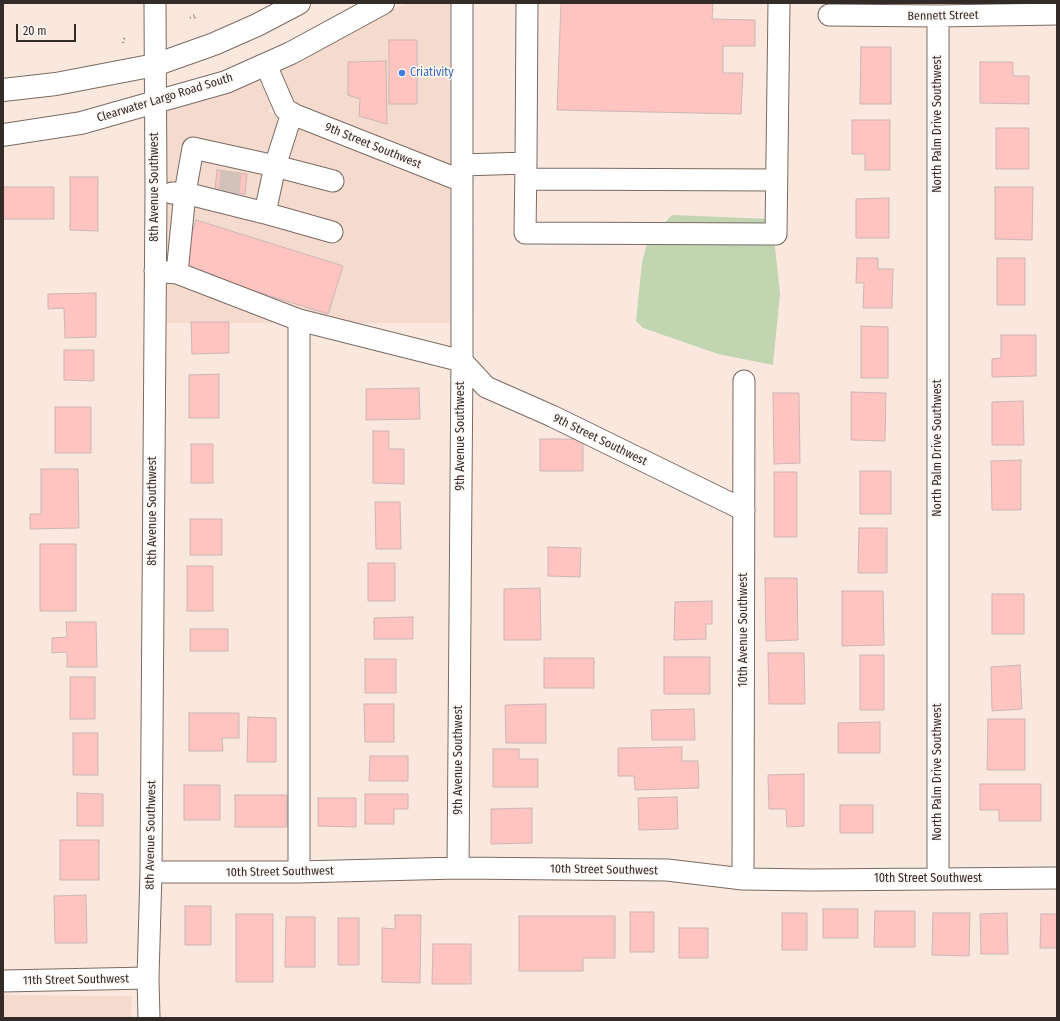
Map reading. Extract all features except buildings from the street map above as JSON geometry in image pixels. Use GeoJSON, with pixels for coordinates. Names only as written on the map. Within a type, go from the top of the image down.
{"type":"FeatureCollection","features":[{"type":"Feature","properties":{"kind":"main road"},"geometry":{"type":"LineString","coordinates":[[3,90],[56,84],[155,65],[214,44],[257,25],[299,3]]}},
{"type":"Feature","properties":{"kind":"main road","name":"Clearwater Largo Road South"},"geometry":{"type":"LineString","coordinates":[[3,135],[81,123],[226,82],[266,65],[383,3]]}},
{"type":"Feature","properties":{"kind":"street","name":"8th Avenue Southwest"},"geometry":{"type":"LineString","coordinates":[[149,1018],[148,978],[151,872],[156,192],[155,3]]}},
{"type":"Feature","properties":{"kind":"street","name":"9th Avenue Southwest"},"geometry":{"type":"LineString","coordinates":[[458,868],[462,361],[462,3]]}},
{"type":"Feature","properties":{"kind":"street"},"geometry":{"type":"LineString","coordinates":[[527,3],[525,232],[776,234],[779,3]]}},
{"type":"Feature","properties":{"kind":"street","name":"Bennett Street"},"geometry":{"type":"LineString","coordinates":[[829,16],[1057,14]]}},
{"type":"Feature","properties":{"kind":"street","name":"North Palm Drive Southwest"},"geometry":{"type":"LineString","coordinates":[[938,16],[938,879]]}},
{"type":"Feature","properties":{"kind":"street"},"geometry":{"type":"LineString","coordinates":[[265,213],[288,111],[266,65]]}},
{"type":"Feature","properties":{"kind":"street","name":"9th Street Southwest"},"geometry":{"type":"LineString","coordinates":[[288,111],[462,173]]}},
{"type":"Feature","properties":{"kind":"street"},"geometry":{"type":"LineString","coordinates":[[177,273],[185,193],[193,148],[265,213],[332,232]]}},
{"type":"Feature","properties":{"kind":"street"},"geometry":{"type":"LineString","coordinates":[[156,192],[185,193],[230,181],[275,166],[333,181]]}},
{"type":"Feature","properties":{"kind":"street"},"geometry":{"type":"LineString","coordinates":[[462,173],[526,171],[776,180]]}},
{"type":"Feature","properties":{"kind":"street"},"geometry":{"type":"LineString","coordinates":[[155,271],[177,273],[299,320],[462,361]]}},
{"type":"Feature","properties":{"kind":"street"},"geometry":{"type":"LineString","coordinates":[[299,320],[300,872]]}},
{"type":"Feature","properties":{"kind":"street","name":"9th Street Southwest"},"geometry":{"type":"LineString","coordinates":[[462,361],[486,387],[552,416],[744,510]]}},
{"type":"Feature","properties":{"kind":"street","name":"10th Avenue Southwest"},"geometry":{"type":"LineString","coordinates":[[744,381],[744,879]]}},
{"type":"Feature","properties":{"kind":"street","name":"10th Street Southwest"},"geometry":{"type":"LineString","coordinates":[[151,872],[300,872],[458,868],[667,870],[744,879],[1057,878]]}},
{"type":"Feature","properties":{"kind":"street","name":"11th Street Southwest"},"geometry":{"type":"LineString","coordinates":[[3,981],[148,978]]}},
{"type":"Feature","properties":{"kind":"path"},"geometry":{"type":"LineString","coordinates":[[190,18],[195,15],[195,19]]}},
{"type":"Feature","properties":{"kind":"path"},"geometry":{"type":"LineString","coordinates":[[123,43],[124,39],[127,38]]}},
{"type":"Feature","properties":{"kind":"shaded area"},"geometry":{"type":"Polygon","coordinates":[[[406,3],[450,3],[450,165],[301,107],[294,102],[280,70],[406,3]]]}},
{"type":"Feature","properties":{"kind":"shaded area"},"geometry":{"type":"Polygon","coordinates":[[[259,79],[271,107],[268,111],[275,115],[278,122],[283,120],[450,188],[450,323],[167,323],[167,110],[230,92],[259,79]]]}},
{"type":"Feature","properties":{"kind":"shaded area"},"geometry":{"type":"Polygon","coordinates":[[[3,995],[132,996],[131,1018],[3,1018],[3,995]]]}},
{"type":"Feature","properties":{"kind":"green space"},"geometry":{"type":"Polygon","coordinates":[[[672,215],[772,219],[780,294],[773,365],[718,354],[643,328],[636,321],[642,262],[648,241],[672,215]]]}},
{"type":"Feature","properties":{"kind":"tunnel"},"geometry":{"type":"LineString","coordinates":[[229,192],[231,172]]}},
{"type":"Feature","properties":{"kind":"place","name":"Criativity"},"geometry":{"type":"Point","coordinates":[402,73]}}]}
